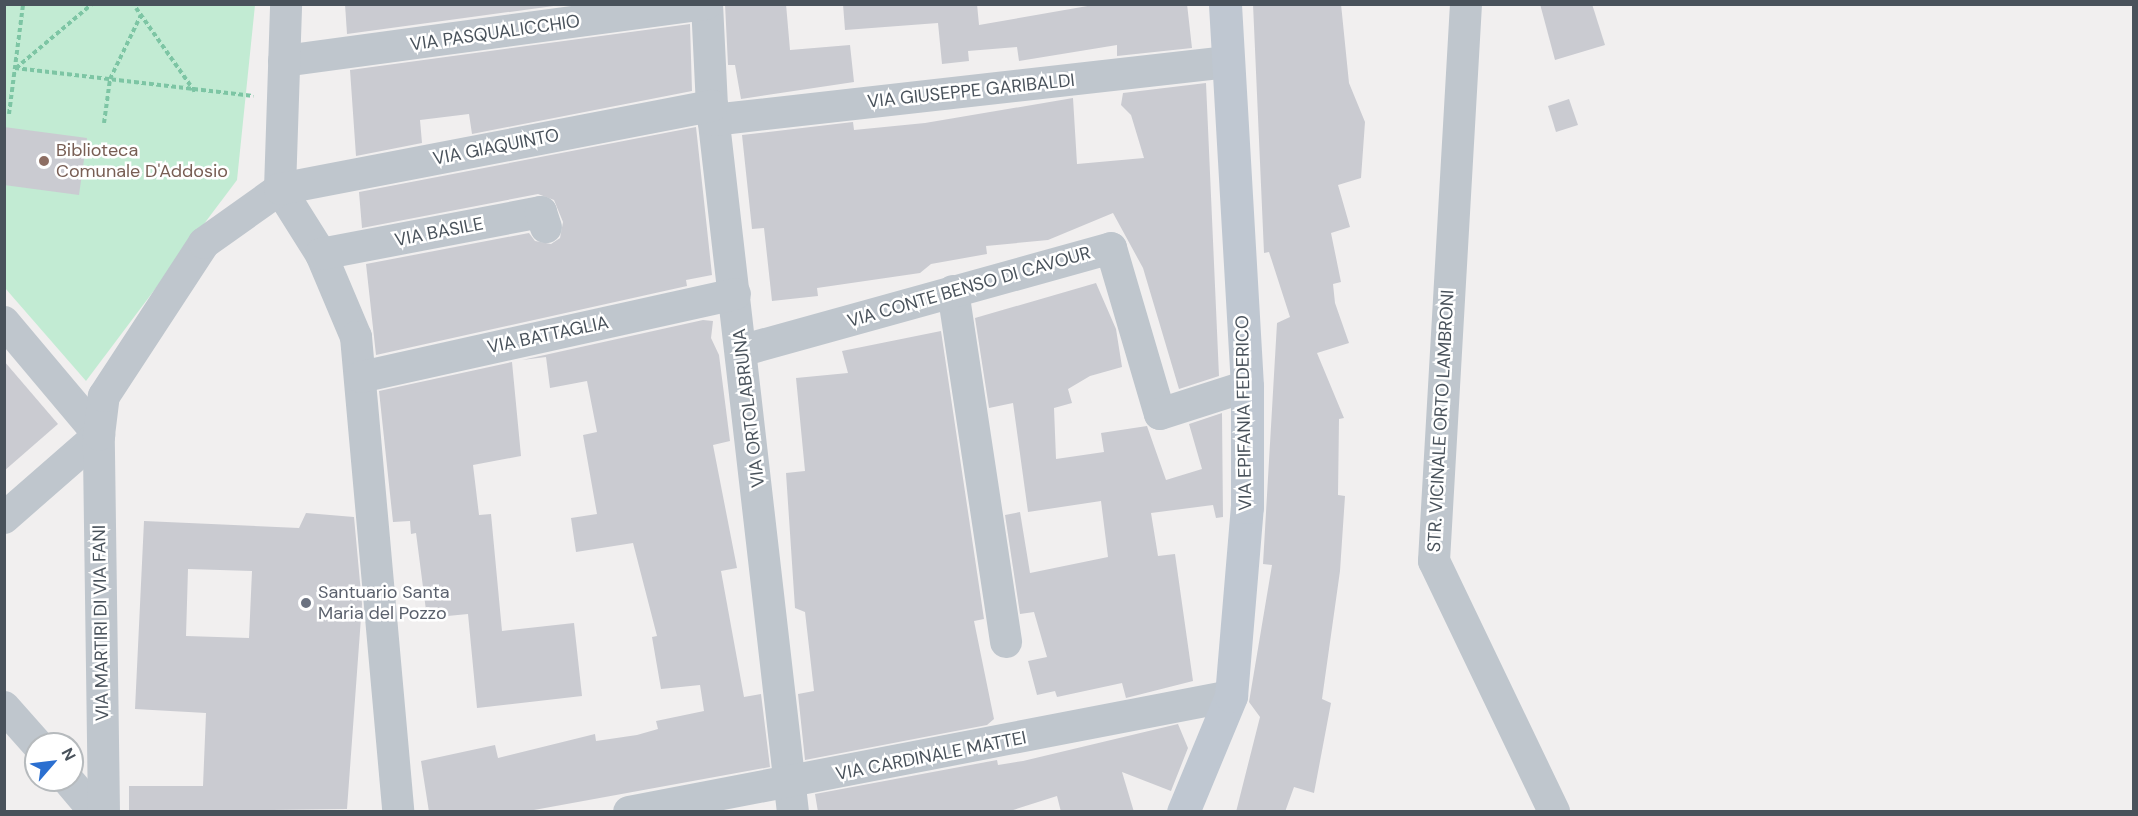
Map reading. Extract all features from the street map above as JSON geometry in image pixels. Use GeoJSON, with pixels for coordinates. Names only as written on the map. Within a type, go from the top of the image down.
{"type":"FeatureCollection","features":[{"type":"Feature","properties":{"kind":"main road","name":"VIA EPIFANIA FEDERICO"},"geometry":{"type":"LineString","coordinates":[[1183,812],[1231,696],[1247,507],[1247,386],[1225,4]]}},
{"type":"Feature","properties":{"kind":"street"},"geometry":{"type":"LineString","coordinates":[[286,4],[280,189],[321,254],[356,338],[399,812]]}},
{"type":"Feature","properties":{"kind":"street","name":"VIA PASQUALICCHIO"},"geometry":{"type":"LineString","coordinates":[[284,61],[706,4]]}},
{"type":"Feature","properties":{"kind":"street","name":"VIA ORTOLABRUNA"},"geometry":{"type":"LineString","coordinates":[[706,4],[713,113],[744,350],[791,798]]}},
{"type":"Feature","properties":{"kind":"street","name":"STR. VICINALE ORTO LAMBRONI"},"geometry":{"type":"LineString","coordinates":[[1466,4],[1434,561],[1554,812]]}},
{"type":"Feature","properties":{"kind":"street","name":"VIA GIUSEPPE GARIBALDI"},"geometry":{"type":"LineString","coordinates":[[713,113],[1228,62]]}},
{"type":"Feature","properties":{"kind":"street","name":"VIA GIAQUINTO"},"geometry":{"type":"LineString","coordinates":[[280,189],[713,113]]}},
{"type":"Feature","properties":{"kind":"street","name":"VIA MARTIRI DI VIA FANI"},"geometry":{"type":"LineString","coordinates":[[104,812],[99,435],[104,396],[204,243],[280,189]]}},
{"type":"Feature","properties":{"kind":"street","name":"VIA BASILE"},"geometry":{"type":"LineString","coordinates":[[321,254],[541,212],[546,227]]}},
{"type":"Feature","properties":{"kind":"street","name":"VIA CONTE BENSO DI CAVOUR"},"geometry":{"type":"LineString","coordinates":[[744,350],[1111,248],[1160,414],[1247,386]]}},
{"type":"Feature","properties":{"kind":"street"},"geometry":{"type":"LineString","coordinates":[[953,291],[1006,642]]}},
{"type":"Feature","properties":{"kind":"street","name":"VIA BATTAGLIA"},"geometry":{"type":"LineString","coordinates":[[361,377],[735,294]]}},
{"type":"Feature","properties":{"kind":"street"},"geometry":{"type":"LineString","coordinates":[[4,322],[99,435],[4,518]]}},
{"type":"Feature","properties":{"kind":"street","name":"VIA CARDINALE MATTEI"},"geometry":{"type":"LineString","coordinates":[[629,812],[791,798],[1231,696]]}},
{"type":"Feature","properties":{"kind":"street"},"geometry":{"type":"LineString","coordinates":[[4,707],[26,732]]}},
{"type":"Feature","properties":{"kind":"street"},"geometry":{"type":"LineString","coordinates":[[78,792],[95,812]]}},
{"type":"Feature","properties":{"kind":"path"},"geometry":{"type":"LineString","coordinates":[[9,114],[23,4]]}},
{"type":"Feature","properties":{"kind":"path"},"geometry":{"type":"LineString","coordinates":[[15,68],[93,4]]}},
{"type":"Feature","properties":{"kind":"path"},"geometry":{"type":"LineString","coordinates":[[136,8],[195,93]]}},
{"type":"Feature","properties":{"kind":"path"},"geometry":{"type":"LineString","coordinates":[[104,123],[110,79],[141,15]]}},
{"type":"Feature","properties":{"kind":"path"},"geometry":{"type":"LineString","coordinates":[[15,68],[110,79],[195,93],[283,98]]}},
{"type":"Feature","properties":{"kind":"green space"},"geometry":{"type":"Polygon","coordinates":[[[4,5],[255,5],[237,180],[86,381],[5,288],[4,5]]]}},
{"type":"Feature","properties":{"kind":"building"},"geometry":{"type":"Polygon","coordinates":[[[345,4],[568,4],[347,34],[345,4]]]}},
{"type":"Feature","properties":{"kind":"building"},"geometry":{"type":"Polygon","coordinates":[[[725,4],[786,4],[790,50],[850,45],[854,82],[741,99],[735,65],[728,65],[725,4]]]}},
{"type":"Feature","properties":{"kind":"building"},"geometry":{"type":"Polygon","coordinates":[[[843,4],[977,4],[979,25],[1099,4],[1187,4],[1192,48],[1117,56],[1117,45],[1019,61],[1017,47],[968,51],[969,61],[942,64],[938,23],[845,30],[843,4]]]}},
{"type":"Feature","properties":{"kind":"building"},"geometry":{"type":"Polygon","coordinates":[[[1253,4],[1341,4],[1349,83],[1365,122],[1361,178],[1338,185],[1350,227],[1331,233],[1341,282],[1333,284],[1335,303],[1349,343],[1317,353],[1344,418],[1339,419],[1338,495],[1345,496],[1340,571],[1322,699],[1331,703],[1314,793],[1294,787],[1285,812],[1236,812],[1260,717],[1249,702],[1272,565],[1263,564],[1277,323],[1290,317],[1269,252],[1264,253],[1253,4]]]}},
{"type":"Feature","properties":{"kind":"building"},"geometry":{"type":"Polygon","coordinates":[[[1540,4],[1592,4],[1605,45],[1555,60],[1540,4]]]}},
{"type":"Feature","properties":{"kind":"building"},"geometry":{"type":"Polygon","coordinates":[[[690,24],[692,91],[472,134],[469,114],[420,120],[422,143],[356,156],[350,70],[690,24]]]}},
{"type":"Feature","properties":{"kind":"building"},"geometry":{"type":"Polygon","coordinates":[[[1206,83],[1219,376],[1179,389],[1143,268],[1113,213],[1048,240],[986,246],[987,254],[931,264],[920,273],[817,288],[818,296],[772,301],[764,228],[752,229],[742,135],[853,122],[854,130],[925,123],[1073,98],[1077,164],[1144,158],[1131,115],[1121,105],[1123,93],[1206,83]]]}},
{"type":"Feature","properties":{"kind":"building"},"geometry":{"type":"Polygon","coordinates":[[[1569,99],[1578,125],[1556,132],[1548,106],[1569,99]]]}},
{"type":"Feature","properties":{"kind":"building","name":"Biblioteca Comunale D'Addosio"},"geometry":{"type":"Polygon","coordinates":[[[4,127],[87,138],[79,195],[4,185],[4,127]]]}},
{"type":"Feature","properties":{"kind":"building"},"geometry":{"type":"Polygon","coordinates":[[[696,127],[712,275],[686,280],[687,286],[376,355],[366,264],[529,233],[535,241],[551,244],[560,238],[563,222],[554,200],[538,194],[362,228],[359,192],[696,127]]]}},
{"type":"Feature","properties":{"kind":"building"},"geometry":{"type":"Polygon","coordinates":[[[1096,283],[1116,329],[1122,367],[1090,376],[1068,389],[1072,403],[1054,408],[1056,459],[1104,452],[1101,433],[1147,426],[1166,480],[1202,469],[1189,424],[1222,413],[1223,517],[1216,518],[1213,505],[1151,513],[1158,556],[1175,554],[1193,681],[1126,698],[1122,683],[1057,697],[1055,691],[1037,695],[1028,661],[1047,657],[1034,612],[1020,614],[1005,515],[1020,512],[1030,573],[1108,557],[1101,501],[1028,512],[1013,403],[989,408],[975,318],[1096,283]]]}},
{"type":"Feature","properties":{"kind":"building"},"geometry":{"type":"Polygon","coordinates":[[[703,320],[713,321],[711,338],[719,355],[730,441],[713,445],[737,568],[721,571],[744,697],[761,694],[770,767],[523,812],[429,812],[421,761],[495,745],[498,758],[595,734],[596,741],[637,735],[658,729],[656,721],[704,711],[700,685],[661,689],[652,637],[657,636],[633,543],[576,552],[571,518],[597,514],[583,435],[597,432],[587,381],[550,388],[546,357],[522,360],[703,320]]]}},
{"type":"Feature","properties":{"kind":"building"},"geometry":{"type":"Polygon","coordinates":[[[941,331],[984,619],[974,621],[994,719],[987,725],[805,760],[798,694],[814,691],[805,612],[795,608],[786,473],[805,471],[796,378],[848,373],[842,351],[941,331]]]}},
{"type":"Feature","properties":{"kind":"building"},"geometry":{"type":"Polygon","coordinates":[[[4,361],[58,424],[4,471],[4,361]]]}},
{"type":"Feature","properties":{"kind":"building"},"geometry":{"type":"Polygon","coordinates":[[[512,362],[521,456],[473,465],[479,515],[491,514],[502,631],[574,623],[582,696],[477,708],[468,614],[427,618],[416,533],[411,534],[410,521],[393,522],[379,391],[512,362]]]}},
{"type":"Feature","properties":{"kind":"building","name":"Santuario Santa Maria del Pozzo"},"geometry":{"type":"Polygon","coordinates":[[[306,513],[354,517],[362,604],[347,809],[129,812],[129,786],[203,786],[206,713],[135,709],[144,521],[299,528],[306,513]],[[188,569],[186,636],[249,638],[252,571],[188,569]]]}},
{"type":"Feature","properties":{"kind":"building"},"geometry":{"type":"Polygon","coordinates":[[[1178,724],[1188,748],[1171,791],[1122,772],[1134,812],[1061,812],[1057,796],[1007,812],[818,812],[815,794],[997,760],[998,765],[1023,761],[1178,724]]]}},
{"type":"Feature","properties":{"kind":"place","name":"Biblioteca Comunale D'Addosio"},"geometry":{"type":"Point","coordinates":[44,161]}},
{"type":"Feature","properties":{"kind":"place","name":"Santuario Santa Maria del Pozzo"},"geometry":{"type":"Point","coordinates":[306,603]}}]}
